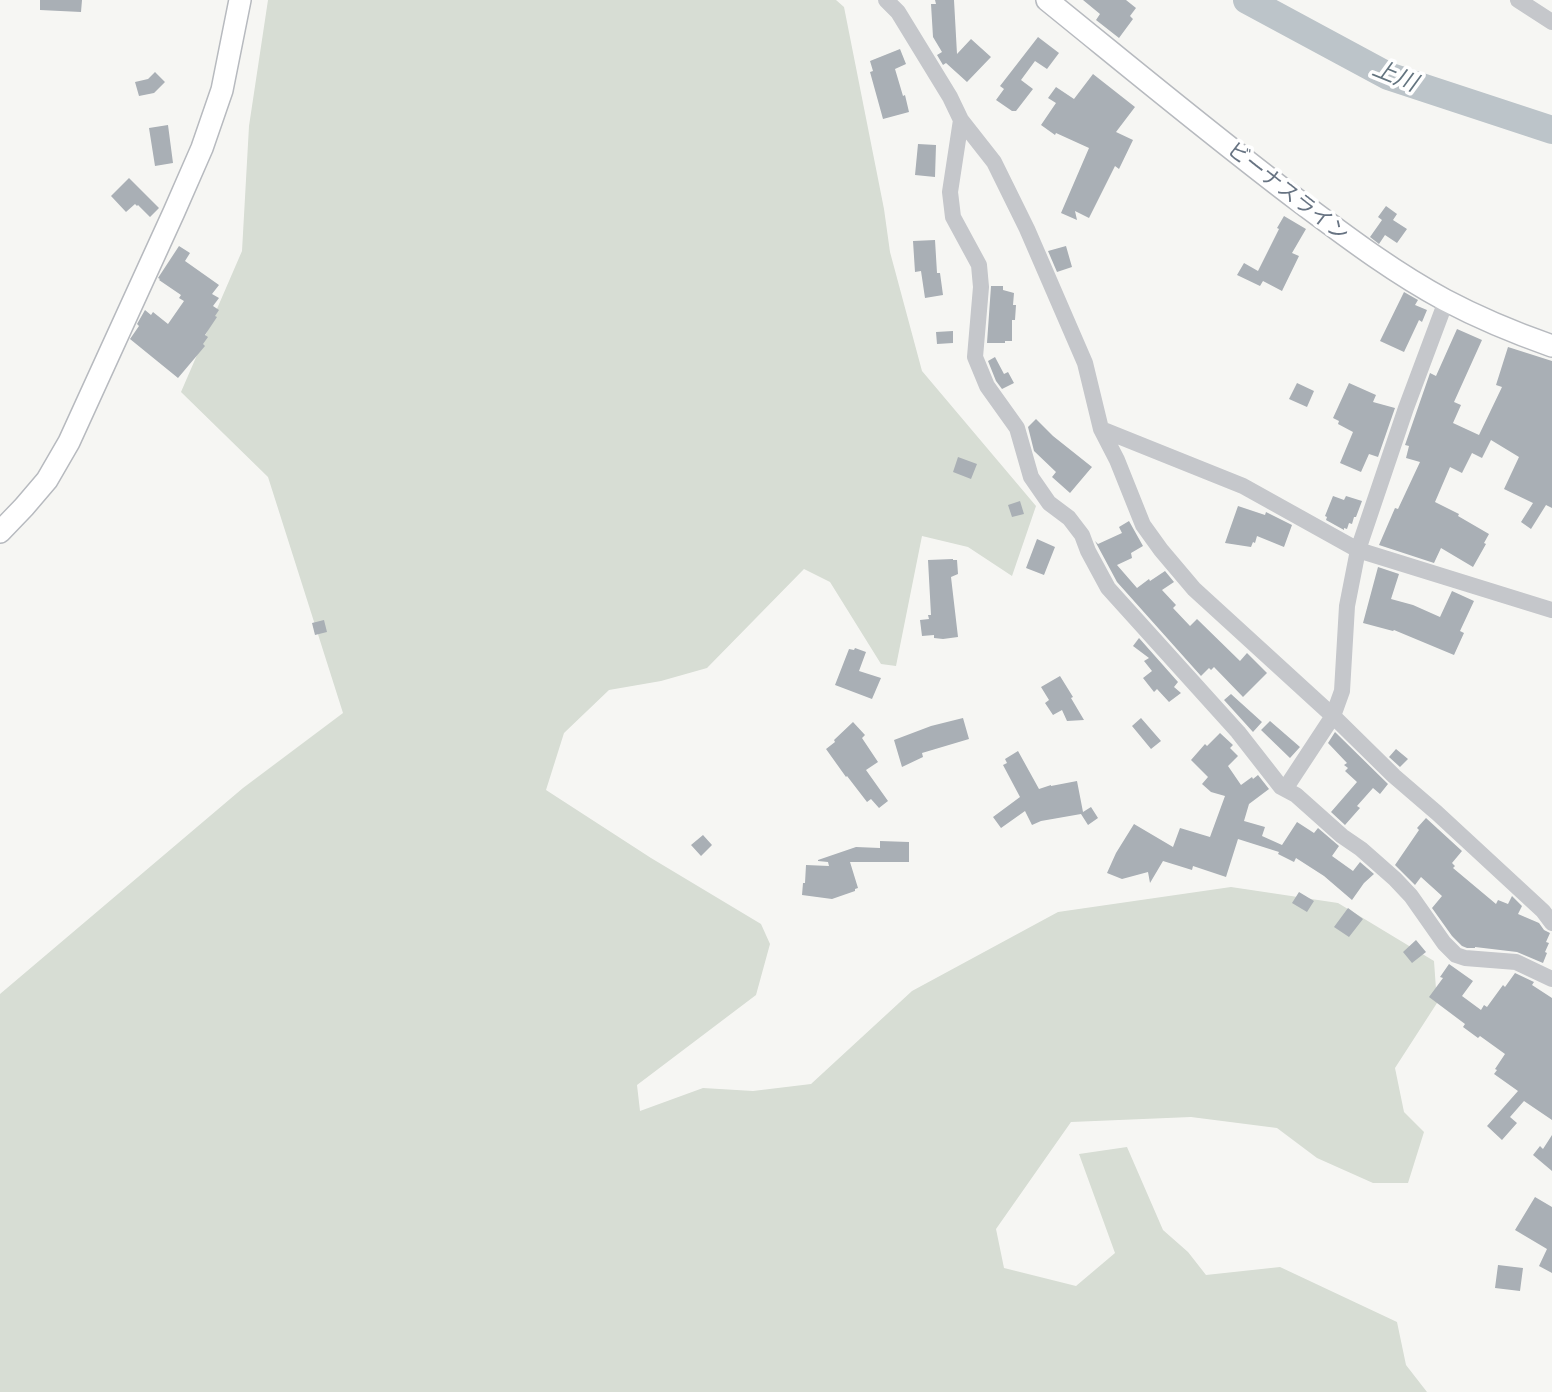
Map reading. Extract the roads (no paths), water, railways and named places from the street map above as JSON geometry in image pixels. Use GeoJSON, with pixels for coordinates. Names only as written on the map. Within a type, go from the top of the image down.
{"type":"FeatureCollection","features":[{"type":"Feature","properties":{"kind":"main road"},"geometry":{"type":"LineString","coordinates":[[0,532],[47,480],[69,442],[169,224],[202,148],[222,90],[240,0]]}},
{"type":"Feature","properties":{"kind":"main road","name":"ビーナスライン"},"geometry":{"type":"LineString","coordinates":[[1047,0],[1333,227],[1415,283],[1447,301],[1508,330],[1552,346]]}},
{"type":"Feature","properties":{"kind":"street"},"geometry":{"type":"LineString","coordinates":[[886,0],[898,12],[961,120],[994,162],[1027,229],[1085,362],[1101,429],[1117,460],[1143,525],[1161,550],[1194,589],[1334,716],[1394,776],[1544,911],[1552,923]]}},
{"type":"Feature","properties":{"kind":"street"},"geometry":{"type":"LineString","coordinates":[[1518,0],[1552,22]]}},
{"type":"Feature","properties":{"kind":"street"},"geometry":{"type":"LineString","coordinates":[[961,120],[950,192],[953,217],[979,265],[981,287],[975,357],[987,386],[1017,428],[1031,477],[1049,503],[1069,518],[1082,535],[1108,588],[1238,732],[1281,787],[1296,795],[1395,878],[1456,955],[1516,962],[1552,979]]}},
{"type":"Feature","properties":{"kind":"street"},"geometry":{"type":"LineString","coordinates":[[1285,789],[1334,716],[1342,691],[1347,606],[1358,550],[1406,408],[1447,301]]}},
{"type":"Feature","properties":{"kind":"street"},"geometry":{"type":"LineString","coordinates":[[1101,429],[1243,486],[1358,550],[1552,610]]}},
{"type":"Feature","properties":{"kind":"waterway","name":"上川"},"geometry":{"type":"LineString","coordinates":[[1247,0],[1388,76],[1552,130]]}}]}
